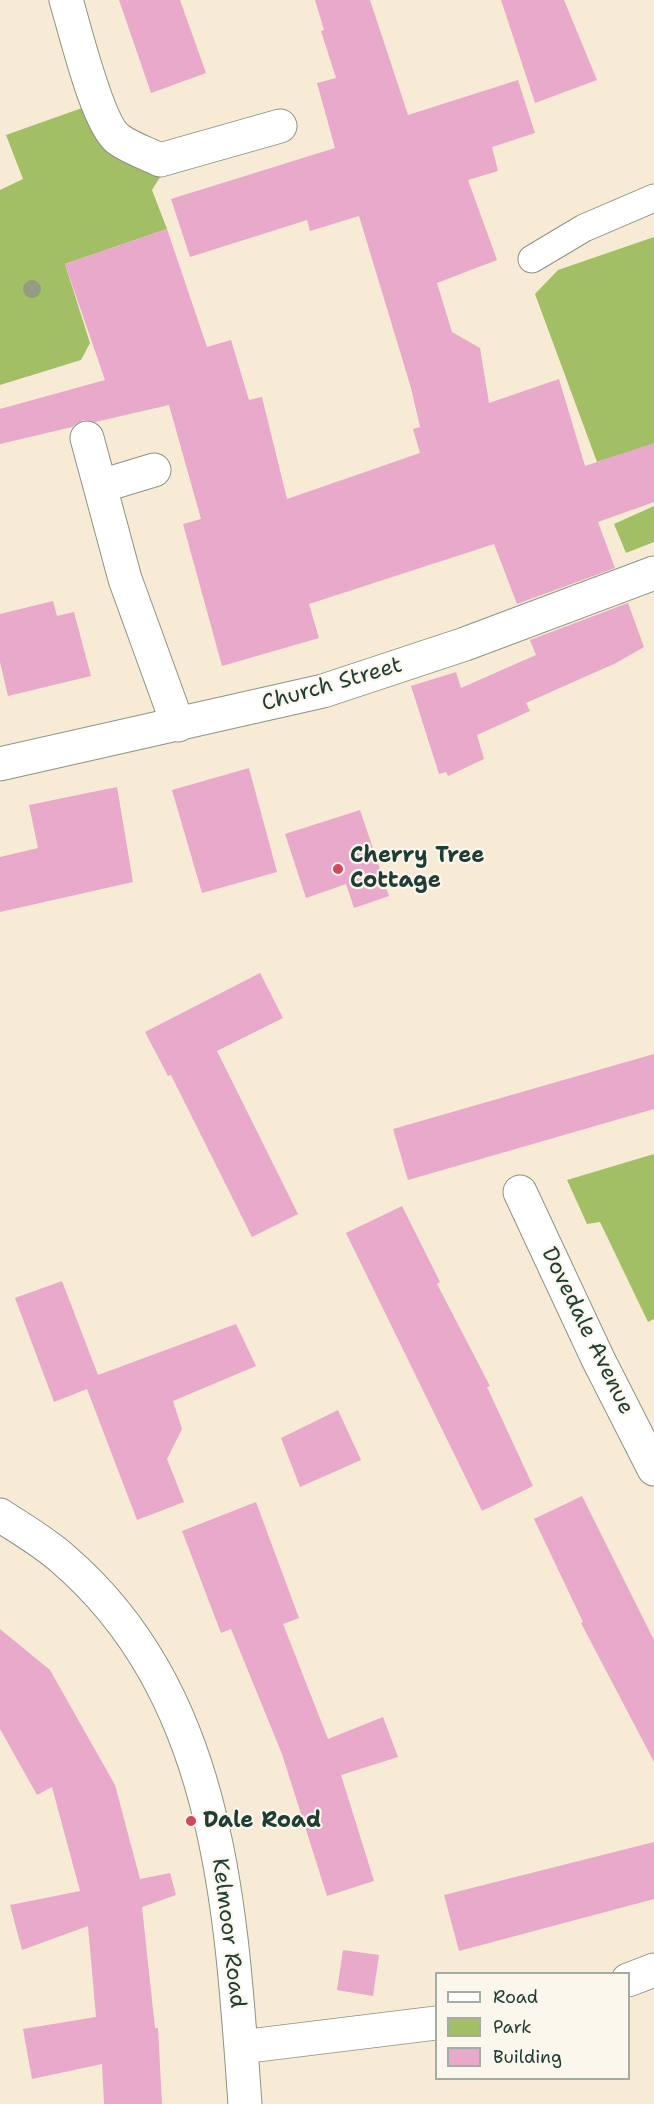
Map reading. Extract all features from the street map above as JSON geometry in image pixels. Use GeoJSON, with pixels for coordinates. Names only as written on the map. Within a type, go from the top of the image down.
{"type":"FeatureCollection","features":[{"type":"Feature","properties":{"kind":"street"},"geometry":{"type":"LineString","coordinates":[[66,0],[99,104],[106,122],[117,138],[160,160],[280,126]]}},
{"type":"Feature","properties":{"kind":"street"},"geometry":{"type":"LineString","coordinates":[[87,438],[124,579],[178,725]]}},
{"type":"Feature","properties":{"kind":"street"},"geometry":{"type":"LineString","coordinates":[[101,486],[154,470]]}},
{"type":"Feature","properties":{"kind":"street","name":"Church Street"},"geometry":{"type":"LineString","coordinates":[[0,764],[323,691],[465,644],[654,573]]}},
{"type":"Feature","properties":{"kind":"street","name":"Dovedale Avenue"},"geometry":{"type":"LineString","coordinates":[[520,1192],[598,1359],[654,1469]]}},
{"type":"Feature","properties":{"kind":"street","name":"Kelmoor Road"},"geometry":{"type":"LineString","coordinates":[[0,1515],[64,1560],[107,1605],[138,1647],[172,1706],[200,1775],[210,1809],[227,1906],[245,2104]]}},
{"type":"Feature","properties":{"kind":"street"},"geometry":{"type":"LineString","coordinates":[[630,1979],[654,1970]]}},
{"type":"Feature","properties":{"kind":"street"},"geometry":{"type":"LineString","coordinates":[[241,2047],[435,2023]]}},
{"type":"Feature","properties":{"kind":"lane"},"geometry":{"type":"LineString","coordinates":[[532,259],[584,228],[654,198]]}},
{"type":"Feature","properties":{"kind":"green space"},"geometry":{"type":"Polygon","coordinates":[[[82,108],[89,124],[162,174],[152,190],[167,229],[65,264],[90,343],[81,360],[0,385],[0,190],[23,179],[6,135],[82,108]]]}},
{"type":"Feature","properties":{"kind":"green space"},"geometry":{"type":"Polygon","coordinates":[[[654,237],[654,444],[597,462],[535,294],[558,270],[654,237]]]}},
{"type":"Feature","properties":{"kind":"green space"},"geometry":{"type":"Polygon","coordinates":[[[654,506],[654,542],[626,553],[614,524],[654,506]]]}},
{"type":"Feature","properties":{"kind":"green space"},"geometry":{"type":"Polygon","coordinates":[[[654,1154],[654,1319],[648,1322],[600,1222],[587,1224],[567,1180],[654,1154]]]}},
{"type":"Feature","properties":{"kind":"building"},"geometry":{"type":"Polygon","coordinates":[[[119,0],[180,0],[206,73],[151,93],[119,0]]]}},
{"type":"Feature","properties":{"kind":"building"},"geometry":{"type":"Polygon","coordinates":[[[315,0],[370,0],[408,115],[518,80],[535,133],[492,147],[498,171],[468,180],[497,260],[437,283],[452,332],[480,348],[489,403],[559,379],[585,466],[654,443],[654,502],[598,522],[615,568],[517,604],[494,544],[309,604],[319,638],[222,666],[183,524],[201,519],[169,405],[95,422],[83,420],[72,427],[0,444],[0,409],[105,380],[65,264],[167,229],[207,347],[231,340],[249,400],[262,397],[287,499],[420,453],[413,429],[420,427],[411,388],[359,216],[310,231],[307,220],[190,257],[171,199],[335,148],[317,83],[336,78],[321,31],[324,30],[315,0]]]}},
{"type":"Feature","properties":{"kind":"building"},"geometry":{"type":"Polygon","coordinates":[[[501,0],[564,0],[597,80],[535,103],[501,0]]]}},
{"type":"Feature","properties":{"kind":"building"},"geometry":{"type":"Polygon","coordinates":[[[53,601],[57,616],[74,612],[91,676],[8,696],[0,662],[0,614],[53,601]]]}},
{"type":"Feature","properties":{"kind":"building"},"geometry":{"type":"Polygon","coordinates":[[[628,603],[644,647],[616,663],[526,703],[530,711],[477,735],[484,759],[448,776],[446,772],[439,774],[411,686],[456,672],[461,688],[536,655],[530,640],[628,603]]]}},
{"type":"Feature","properties":{"kind":"building"},"geometry":{"type":"Polygon","coordinates":[[[249,768],[277,872],[202,893],[172,790],[249,768]]]}},
{"type":"Feature","properties":{"kind":"building"},"geometry":{"type":"Polygon","coordinates":[[[117,787],[133,882],[0,912],[0,857],[38,848],[29,805],[117,787]]]}},
{"type":"Feature","properties":{"kind":"building","name":"Cherry Tree Cottage"},"geometry":{"type":"Polygon","coordinates":[[[360,810],[389,896],[354,908],[346,884],[306,898],[285,834],[360,810]]]}},
{"type":"Feature","properties":{"kind":"building"},"geometry":{"type":"Polygon","coordinates":[[[260,973],[283,1018],[217,1051],[298,1214],[252,1237],[171,1075],[168,1076],[145,1032],[260,973]]]}},
{"type":"Feature","properties":{"kind":"building"},"geometry":{"type":"Polygon","coordinates":[[[654,1054],[654,1109],[408,1180],[393,1129],[654,1054]]]}},
{"type":"Feature","properties":{"kind":"building"},"geometry":{"type":"Polygon","coordinates":[[[402,1206],[440,1282],[437,1284],[490,1386],[487,1387],[533,1486],[482,1511],[346,1233],[402,1206]]]}},
{"type":"Feature","properties":{"kind":"building"},"geometry":{"type":"Polygon","coordinates":[[[62,1281],[98,1375],[236,1324],[256,1366],[173,1401],[182,1429],[167,1459],[184,1502],[137,1520],[87,1389],[54,1402],[15,1298],[62,1281]]]}},
{"type":"Feature","properties":{"kind":"building"},"geometry":{"type":"Polygon","coordinates":[[[338,1410],[361,1460],[300,1487],[281,1438],[338,1410]]]}},
{"type":"Feature","properties":{"kind":"building"},"geometry":{"type":"Polygon","coordinates":[[[582,1496],[654,1640],[654,1762],[581,1623],[583,1622],[534,1519],[582,1496]]]}},
{"type":"Feature","properties":{"kind":"building"},"geometry":{"type":"Polygon","coordinates":[[[256,1502],[299,1618],[283,1624],[328,1739],[383,1717],[398,1757],[341,1775],[374,1881],[327,1896],[282,1754],[231,1629],[221,1633],[182,1531],[256,1502]]]}},
{"type":"Feature","properties":{"kind":"building"},"geometry":{"type":"Polygon","coordinates":[[[0,1629],[50,1670],[115,1785],[140,1879],[170,1873],[176,1895],[142,1907],[155,2028],[158,2028],[162,2104],[104,2104],[102,2064],[32,2079],[23,2029],[96,2017],[88,1926],[22,1950],[10,1905],[80,1891],[52,1787],[37,1795],[0,1729],[0,1629]]]}},
{"type":"Feature","properties":{"kind":"building"},"geometry":{"type":"Polygon","coordinates":[[[654,1842],[654,1899],[459,1951],[444,1895],[654,1842]]]}},
{"type":"Feature","properties":{"kind":"building"},"geometry":{"type":"Polygon","coordinates":[[[343,1950],[379,1955],[373,1996],[337,1990],[343,1950]]]}},
{"type":"Feature","properties":{"kind":"place","name":"Cherry Tree Cottage"},"geometry":{"type":"Point","coordinates":[338,869]}},
{"type":"Feature","properties":{"kind":"place","name":"Dale Road"},"geometry":{"type":"Point","coordinates":[191,1821]}}]}
